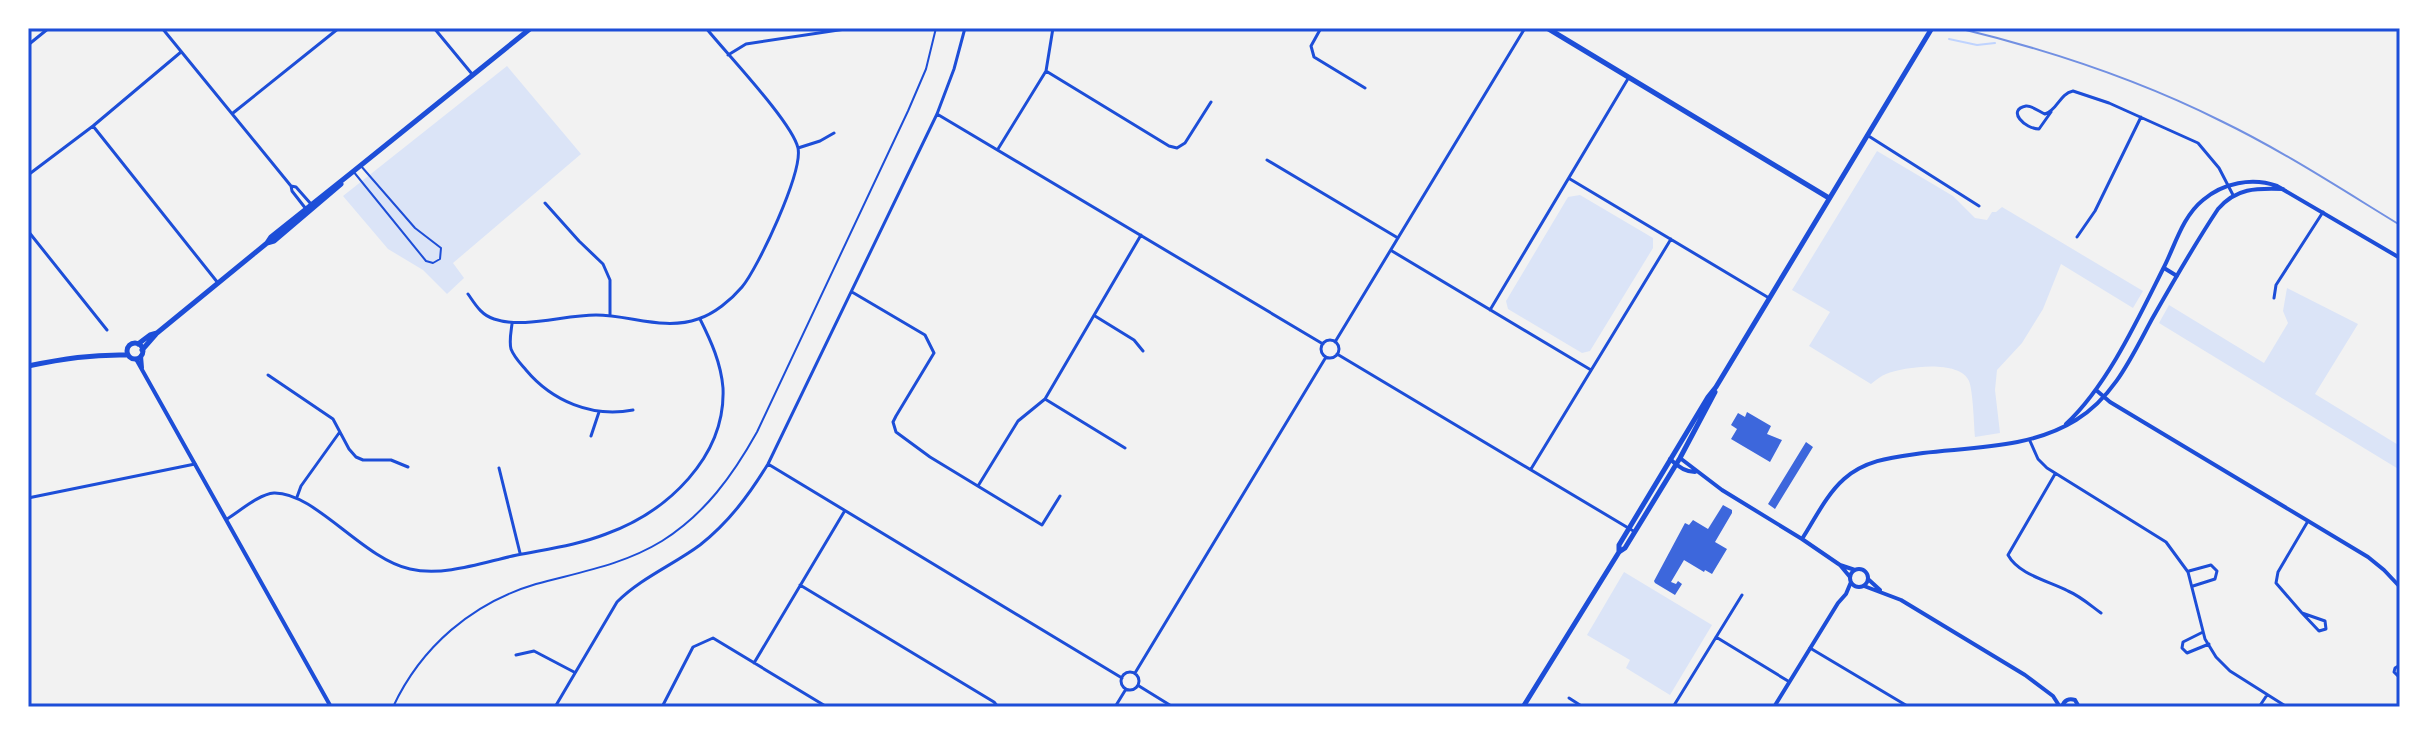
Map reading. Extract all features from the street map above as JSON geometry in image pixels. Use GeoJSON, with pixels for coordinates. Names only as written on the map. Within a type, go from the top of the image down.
{"type":"FeatureCollection","features":[{"type":"Feature","properties":{"kind":"main road"},"geometry":{"type":"LineString","coordinates":[[28,366],[114,353],[116,350],[127,352],[131,358],[150,335],[157,333],[267,243],[274,241],[352,173],[531,28]]}},
{"type":"Feature","properties":{"kind":"main road"},"geometry":{"type":"LineString","coordinates":[[1547,28],[1829,198]]}},
{"type":"Feature","properties":{"kind":"main road"},"geometry":{"type":"LineString","coordinates":[[1523,707],[1619,552],[1625,548],[1670,458],[1932,28]]}},
{"type":"Feature","properties":{"kind":"main road"},"geometry":{"type":"LineString","coordinates":[[127,352],[131,344],[139,352]]}},
{"type":"Feature","properties":{"kind":"main road"},"geometry":{"type":"LineString","coordinates":[[1632,530],[1676,465],[1716,387]]}},
{"type":"Feature","properties":{"kind":"street"},"geometry":{"type":"LineString","coordinates":[[28,45],[49,28]]}},
{"type":"Feature","properties":{"kind":"street"},"geometry":{"type":"LineString","coordinates":[[162,28],[233,113],[292,191],[310,208]]}},
{"type":"Feature","properties":{"kind":"street"},"geometry":{"type":"LineString","coordinates":[[233,113],[339,28]]}},
{"type":"Feature","properties":{"kind":"street"},"geometry":{"type":"LineString","coordinates":[[434,28],[472,74]]}},
{"type":"Feature","properties":{"kind":"street"},"geometry":{"type":"LineString","coordinates":[[468,294],[479,310],[491,318],[513,323],[610,316],[663,324],[700,319],[743,286],[793,183],[798,148],[782,119],[706,28]]}},
{"type":"Feature","properties":{"kind":"street"},"geometry":{"type":"LineString","coordinates":[[727,55],[746,44],[852,28]]}},
{"type":"Feature","properties":{"kind":"street"},"geometry":{"type":"LineString","coordinates":[[555,707],[617,602],[629,590],[699,546],[720,528],[739,509],[768,464],[937,114],[965,28]]}},
{"type":"Feature","properties":{"kind":"street"},"geometry":{"type":"LineString","coordinates":[[998,149],[1046,71],[1053,28]]}},
{"type":"Feature","properties":{"kind":"street"},"geometry":{"type":"LineString","coordinates":[[1321,28],[1311,46],[1314,57],[1365,88]]}},
{"type":"Feature","properties":{"kind":"street"},"geometry":{"type":"LineString","coordinates":[[1335,342],[1525,28]]}},
{"type":"Feature","properties":{"kind":"street"},"geometry":{"type":"LineString","coordinates":[[28,175],[93,126],[181,52]]}},
{"type":"Feature","properties":{"kind":"street"},"geometry":{"type":"LineString","coordinates":[[1046,71],[1177,148],[1185,143],[1211,102]]}},
{"type":"Feature","properties":{"kind":"street"},"geometry":{"type":"LineString","coordinates":[[1490,310],[1629,77]]}},
{"type":"Feature","properties":{"kind":"street"},"geometry":{"type":"LineString","coordinates":[[2051,112],[2045,114],[2028,106],[2018,113],[2018,118],[2039,129],[2063,96],[2073,91],[2198,143],[2219,168],[2233,195]]}},
{"type":"Feature","properties":{"kind":"street"},"geometry":{"type":"LineString","coordinates":[[937,114],[1323,344]]}},
{"type":"Feature","properties":{"kind":"street"},"geometry":{"type":"LineString","coordinates":[[2077,237],[2095,211],[2141,117]]}},
{"type":"Feature","properties":{"kind":"street"},"geometry":{"type":"LineString","coordinates":[[93,126],[218,283]]}},
{"type":"Feature","properties":{"kind":"street"},"geometry":{"type":"LineString","coordinates":[[798,148],[834,133]]}},
{"type":"Feature","properties":{"kind":"street"},"geometry":{"type":"LineString","coordinates":[[1867,135],[1979,206]]}},
{"type":"Feature","properties":{"kind":"street"},"geometry":{"type":"LineString","coordinates":[[1267,160],[1398,238]]}},
{"type":"Feature","properties":{"kind":"street"},"geometry":{"type":"LineString","coordinates":[[1569,179],[1769,298]]}},
{"type":"Feature","properties":{"kind":"street"},"geometry":{"type":"LineString","coordinates":[[2061,428],[2096,390],[2195,208],[2204,199],[2229,185],[2262,182],[2283,189],[2400,258]]}},
{"type":"Feature","properties":{"kind":"street"},"geometry":{"type":"LineString","coordinates":[[1802,539],[1837,486],[1865,465],[1890,457],[2029,440],[2076,420],[2104,398],[2218,209],[2233,195],[2255,188],[2283,189]]}},
{"type":"Feature","properties":{"kind":"street"},"geometry":{"type":"LineString","coordinates":[[545,203],[603,264],[610,280],[610,316]]}},
{"type":"Feature","properties":{"kind":"street"},"geometry":{"type":"LineString","coordinates":[[2274,298],[2276,285],[2323,212]]}},
{"type":"Feature","properties":{"kind":"street"},"geometry":{"type":"LineString","coordinates":[[28,231],[107,330]]}},
{"type":"Feature","properties":{"kind":"street"},"geometry":{"type":"LineString","coordinates":[[978,486],[1018,421],[1045,399],[1141,235]]}},
{"type":"Feature","properties":{"kind":"street"},"geometry":{"type":"LineString","coordinates":[[1531,469],[1671,239]]}},
{"type":"Feature","properties":{"kind":"street"},"geometry":{"type":"LineString","coordinates":[[1391,250],[1591,370]]}},
{"type":"Feature","properties":{"kind":"street"},"geometry":{"type":"LineString","coordinates":[[2164,268],[2177,276]]}},
{"type":"Feature","properties":{"kind":"street"},"geometry":{"type":"LineString","coordinates":[[851,291],[925,335],[934,353],[896,416],[893,428],[896,432],[930,457],[1042,525],[1060,496]]}},
{"type":"Feature","properties":{"kind":"street"},"geometry":{"type":"LineString","coordinates":[[1093,315],[1134,340],[1143,351]]}},
{"type":"Feature","properties":{"kind":"street"},"geometry":{"type":"LineString","coordinates":[[227,519],[272,493],[297,497],[383,560],[409,569],[436,572],[585,541],[623,527],[664,502],[684,484],[711,448],[719,427],[723,385],[717,356],[700,319]]}},
{"type":"Feature","properties":{"kind":"street"},"geometry":{"type":"LineString","coordinates":[[513,323],[510,345],[514,357],[539,386],[559,398],[599,412],[633,410]]}},
{"type":"Feature","properties":{"kind":"street"},"geometry":{"type":"LineString","coordinates":[[2130,331],[2142,338]]}},
{"type":"Feature","properties":{"kind":"street"},"geometry":{"type":"LineString","coordinates":[[1328,340],[1335,342],[1339,346],[1337,354],[1326,357],[1322,351],[1323,344],[1328,340]]}},
{"type":"Feature","properties":{"kind":"street"},"geometry":{"type":"LineString","coordinates":[[139,352],[142,368],[331,707]]}},
{"type":"Feature","properties":{"kind":"street"},"geometry":{"type":"LineString","coordinates":[[1337,354],[1632,530]]}},
{"type":"Feature","properties":{"kind":"street"},"geometry":{"type":"LineString","coordinates":[[1135,673],[1326,357]]}},
{"type":"Feature","properties":{"kind":"street"},"geometry":{"type":"LineString","coordinates":[[268,375],[333,419],[349,449],[363,460],[391,460],[408,467]]}},
{"type":"Feature","properties":{"kind":"street"},"geometry":{"type":"LineString","coordinates":[[2096,390],[2104,398],[2377,563],[2400,587]]}},
{"type":"Feature","properties":{"kind":"street"},"geometry":{"type":"LineString","coordinates":[[1045,399],[1125,448]]}},
{"type":"Feature","properties":{"kind":"street"},"geometry":{"type":"LineString","coordinates":[[591,436],[599,412]]}},
{"type":"Feature","properties":{"kind":"street"},"geometry":{"type":"LineString","coordinates":[[297,497],[301,486],[340,432]]}},
{"type":"Feature","properties":{"kind":"street"},"geometry":{"type":"LineString","coordinates":[[2029,440],[2038,459],[2055,474],[2157,534],[2173,549],[2188,572],[2203,632],[2216,657],[2230,671],[2287,707]]}},
{"type":"Feature","properties":{"kind":"street"},"geometry":{"type":"LineString","coordinates":[[1670,458],[1680,458],[1695,472],[1840,565],[1863,570],[1880,590],[2025,675],[2053,696],[2061,707],[2067,700]]}},
{"type":"Feature","properties":{"kind":"street"},"geometry":{"type":"LineString","coordinates":[[1670,458],[1676,465],[1695,472]]}},
{"type":"Feature","properties":{"kind":"street"},"geometry":{"type":"LineString","coordinates":[[28,498],[195,464]]}},
{"type":"Feature","properties":{"kind":"street"},"geometry":{"type":"LineString","coordinates":[[768,464],[1122,678]]}},
{"type":"Feature","properties":{"kind":"street"},"geometry":{"type":"LineString","coordinates":[[499,468],[521,555]]}},
{"type":"Feature","properties":{"kind":"street"},"geometry":{"type":"LineString","coordinates":[[2055,474],[2008,555],[2013,563],[2041,580],[2067,590],[2101,613]]}},
{"type":"Feature","properties":{"kind":"street"},"geometry":{"type":"LineString","coordinates":[[754,663],[845,511]]}},
{"type":"Feature","properties":{"kind":"street"},"geometry":{"type":"LineString","coordinates":[[2302,613],[2325,621],[2326,629],[2319,631],[2302,613],[2276,583],[2278,572],[2308,521]]}},
{"type":"Feature","properties":{"kind":"street"},"geometry":{"type":"LineString","coordinates":[[1840,565],[1857,587]]}},
{"type":"Feature","properties":{"kind":"street"},"geometry":{"type":"LineString","coordinates":[[2188,572],[2206,565],[2217,571],[2212,581],[2193,586]]}},
{"type":"Feature","properties":{"kind":"street"},"geometry":{"type":"LineString","coordinates":[[1774,707],[1846,594],[1855,570]]}},
{"type":"Feature","properties":{"kind":"street"},"geometry":{"type":"LineString","coordinates":[[1864,586],[1868,579]]}},
{"type":"Feature","properties":{"kind":"street"},"geometry":{"type":"LineString","coordinates":[[800,585],[998,707]]}},
{"type":"Feature","properties":{"kind":"street"},"geometry":{"type":"LineString","coordinates":[[1846,594],[1864,586],[1880,590]]}},
{"type":"Feature","properties":{"kind":"street"},"geometry":{"type":"LineString","coordinates":[[1673,707],[1742,595]]}},
{"type":"Feature","properties":{"kind":"street"},"geometry":{"type":"LineString","coordinates":[[2203,632],[2183,642],[2182,648],[2187,653],[2209,644]]}},
{"type":"Feature","properties":{"kind":"street"},"geometry":{"type":"LineString","coordinates":[[1716,637],[1789,682]]}},
{"type":"Feature","properties":{"kind":"street"},"geometry":{"type":"LineString","coordinates":[[662,707],[693,647],[713,638],[827,707]]}},
{"type":"Feature","properties":{"kind":"street"},"geometry":{"type":"LineString","coordinates":[[1810,648],[1909,707]]}},
{"type":"Feature","properties":{"kind":"street"},"geometry":{"type":"LineString","coordinates":[[516,655],[534,651],[575,673]]}},
{"type":"Feature","properties":{"kind":"street"},"geometry":{"type":"LineString","coordinates":[[2400,665],[2394,670],[2400,678]]}},
{"type":"Feature","properties":{"kind":"street"},"geometry":{"type":"LineString","coordinates":[[1127,673],[1135,673],[1138,686],[1131,691],[1121,685],[1127,673]]}},
{"type":"Feature","properties":{"kind":"street"},"geometry":{"type":"LineString","coordinates":[[1138,686],[1173,707]]}},
{"type":"Feature","properties":{"kind":"street"},"geometry":{"type":"LineString","coordinates":[[1115,707],[1126,689]]}},
{"type":"Feature","properties":{"kind":"street"},"geometry":{"type":"LineString","coordinates":[[2259,707],[2267,695]]}},
{"type":"Feature","properties":{"kind":"street"},"geometry":{"type":"LineString","coordinates":[[2053,696],[2075,700],[2079,707]]}},
{"type":"Feature","properties":{"kind":"street"},"geometry":{"type":"LineString","coordinates":[[1569,698],[1583,707]]}},
{"type":"Feature","properties":{"kind":"street"},"geometry":{"type":"LineString","coordinates":[[2275,707],[2278,701]]}},
{"type":"Feature","properties":{"kind":"lane"},"geometry":{"type":"LineString","coordinates":[[352,173],[426,261],[433,263],[440,259],[441,248],[415,228],[361,166]]}},
{"type":"Feature","properties":{"kind":"path"},"geometry":{"type":"LineString","coordinates":[[393,707],[401,688],[429,651],[472,613],[509,593],[616,563],[639,553],[682,527],[721,489],[757,432],[908,111],[926,69],[936,28]]}},
{"type":"Feature","properties":{"kind":"shaded area"},"geometry":{"type":"Polygon","coordinates":[[[507,66],[581,154],[453,263],[464,278],[447,294],[423,270],[388,249],[343,196],[507,66]]]}},
{"type":"Feature","properties":{"kind":"shaded area"},"geometry":{"type":"Polygon","coordinates":[[[1877,151],[1953,196],[1975,218],[1987,220],[1992,212],[2002,207],[2143,291],[2133,308],[2061,264],[2043,309],[2022,343],[1997,370],[1995,390],[2000,433],[1975,437],[1969,381],[1963,374],[1943,367],[1905,369],[1886,374],[1871,384],[1809,346],[1830,312],[1792,290],[1877,151]]]}},
{"type":"Feature","properties":{"kind":"shaded area"},"geometry":{"type":"Polygon","coordinates":[[[1580,195],[1653,238],[1653,248],[1590,351],[1582,353],[1508,309],[1506,301],[1568,197],[1580,195]]]}},
{"type":"Feature","properties":{"kind":"shaded area"},"geometry":{"type":"Polygon","coordinates":[[[2287,288],[2358,324],[2315,394],[2400,446],[2400,470],[2159,323],[2169,305],[2264,363],[2288,323],[2283,311],[2287,288]]]}},
{"type":"Feature","properties":{"kind":"shaded area"},"geometry":{"type":"Polygon","coordinates":[[[1624,572],[1712,625],[1670,695],[1626,668],[1630,660],[1587,635],[1624,572]]]}},
{"type":"Feature","properties":{"kind":"building"},"geometry":{"type":"Polygon","coordinates":[[[1747,412],[1771,426],[1767,434],[1782,440],[1770,462],[1731,439],[1737,429],[1731,425],[1738,413],[1745,417],[1747,412]]]}},
{"type":"Feature","properties":{"kind":"building"},"geometry":{"type":"Polygon","coordinates":[[[1806,442],[1813,447],[1775,509],[1768,504],[1806,442]]]}},
{"type":"Feature","properties":{"kind":"building"},"geometry":{"type":"Polygon","coordinates":[[[1723,505],[1732,513],[1715,542],[1727,549],[1712,574],[1684,560],[1671,582],[1682,584],[1675,595],[1655,583],[1685,523],[1689,525],[1693,520],[1708,529],[1723,505]]]}},
{"type":"Feature","properties":{"kind":"waterway"},"geometry":{"type":"LineString","coordinates":[[1949,39],[1977,45],[1995,43]]}},
{"type":"Feature","properties":{"kind":"railway"},"geometry":{"type":"LineString","coordinates":[[1958,28],[2092,67],[2189,106],[2267,145],[2400,225]]}}]}
